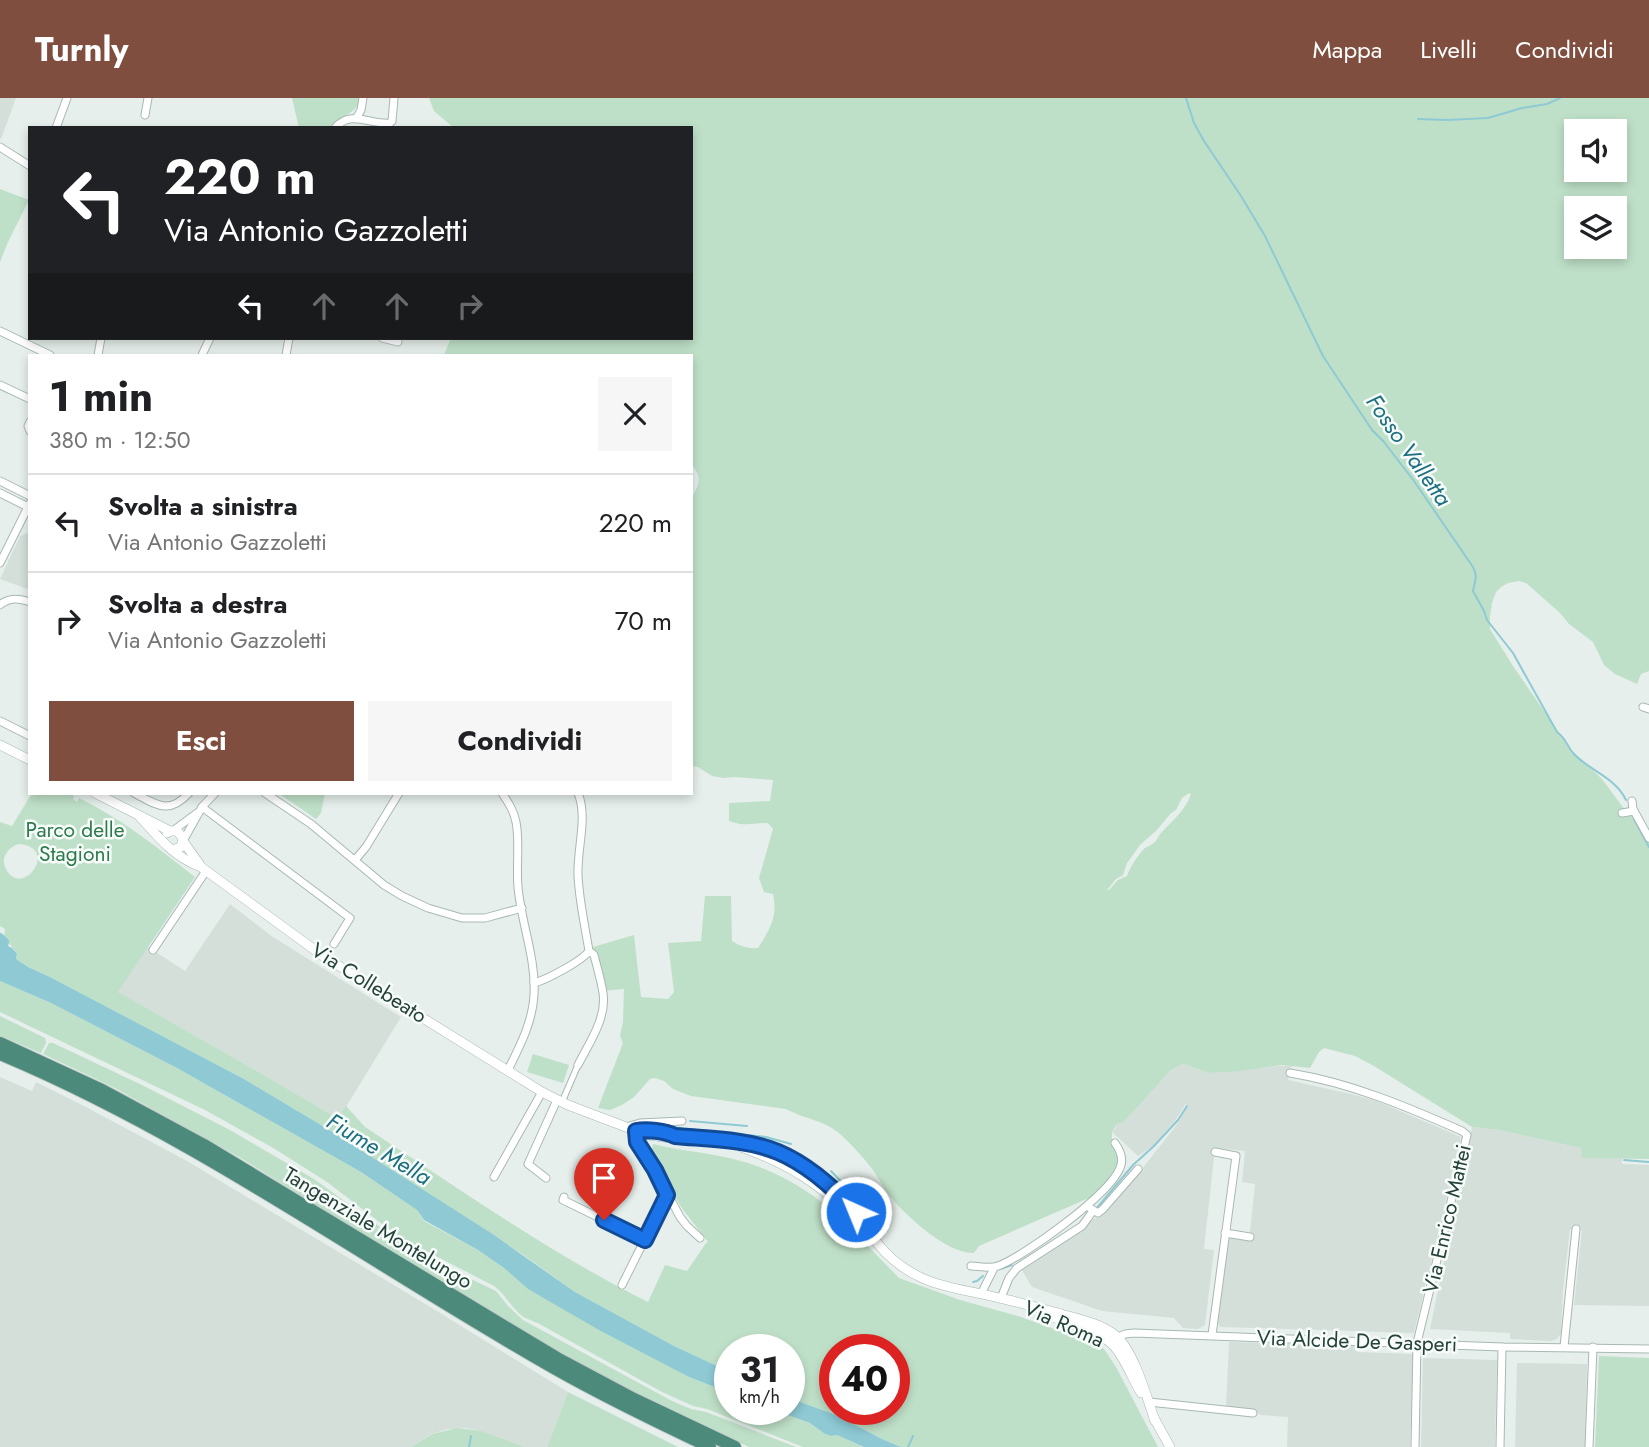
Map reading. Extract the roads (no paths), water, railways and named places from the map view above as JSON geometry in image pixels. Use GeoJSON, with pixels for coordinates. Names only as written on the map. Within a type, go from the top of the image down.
{"type":"FeatureCollection","features":[{"type":"Feature","properties":{"kind":"highway","name":"Tangenziale Montelungo"},"geometry":{"type":"LineString","coordinates":[[0,1043],[102,1090],[193,1139],[557,1358],[634,1399],[735,1447]]}},
{"type":"Feature","properties":{"kind":"highway","name":"Tangenziale Montelungo"},"geometry":{"type":"LineString","coordinates":[[0,1054],[99,1098],[145,1123],[553,1367],[630,1409],[710,1447]]}},
{"type":"Feature","properties":{"kind":"street"},"geometry":{"type":"LineString","coordinates":[[57,126],[67,98]]}},
{"type":"Feature","properties":{"kind":"street"},"geometry":{"type":"LineString","coordinates":[[145,115],[148,98]]}},
{"type":"Feature","properties":{"kind":"street"},"geometry":{"type":"LineString","coordinates":[[357,117],[363,98]]}},
{"type":"Feature","properties":{"kind":"street"},"geometry":{"type":"LineString","coordinates":[[337,126],[343,121],[357,117],[390,124],[394,98]]}},
{"type":"Feature","properties":{"kind":"street"},"geometry":{"type":"LineString","coordinates":[[0,147],[28,165]]}},
{"type":"Feature","properties":{"kind":"street"},"geometry":{"type":"LineString","coordinates":[[0,331],[48,354]]}},
{"type":"Feature","properties":{"kind":"street"},"geometry":{"type":"LineString","coordinates":[[390,340],[398,342]]}},
{"type":"Feature","properties":{"kind":"street"},"geometry":{"type":"LineString","coordinates":[[0,385],[28,398]]}},
{"type":"Feature","properties":{"kind":"street"},"geometry":{"type":"LineString","coordinates":[[0,481],[28,495]]}},
{"type":"Feature","properties":{"kind":"street"},"geometry":{"type":"LineString","coordinates":[[0,493],[28,505]]}},
{"type":"Feature","properties":{"kind":"street"},"geometry":{"type":"LineString","coordinates":[[0,563],[28,507]]}},
{"type":"Feature","properties":{"kind":"street"},"geometry":{"type":"LineString","coordinates":[[21,521],[28,523]]}},
{"type":"Feature","properties":{"kind":"street"},"geometry":{"type":"LineString","coordinates":[[0,605],[13,598],[28,602]]}},
{"type":"Feature","properties":{"kind":"street"},"geometry":{"type":"LineString","coordinates":[[0,721],[28,735]]}},
{"type":"Feature","properties":{"kind":"street"},"geometry":{"type":"LineString","coordinates":[[0,746],[28,759]]}},
{"type":"Feature","properties":{"kind":"street","name":"Via Collebeato"},"geometry":{"type":"LineString","coordinates":[[99,795],[172,830]]}},
{"type":"Feature","properties":{"kind":"street"},"geometry":{"type":"LineString","coordinates":[[138,795],[159,806],[171,806],[181,802],[187,795]]}},
{"type":"Feature","properties":{"kind":"street"},"geometry":{"type":"LineString","coordinates":[[201,809],[164,838],[169,848],[181,847],[201,809],[213,795]]}},
{"type":"Feature","properties":{"kind":"street"},"geometry":{"type":"LineString","coordinates":[[268,795],[311,824],[401,896],[462,918],[485,918],[522,908]]}},
{"type":"Feature","properties":{"kind":"street"},"geometry":{"type":"LineString","coordinates":[[355,860],[398,795]]}},
{"type":"Feature","properties":{"kind":"street"},"geometry":{"type":"LineString","coordinates":[[503,795],[516,818],[518,830],[518,889],[534,983],[526,1030],[508,1070]]}},
{"type":"Feature","properties":{"kind":"street"},"geometry":{"type":"LineString","coordinates":[[546,1178],[528,1164],[579,1065],[603,1010],[604,995],[594,955],[589,951],[579,896],[578,857],[583,810],[579,795]]}},
{"type":"Feature","properties":{"kind":"street"},"geometry":{"type":"LineString","coordinates":[[1632,802],[1649,838]]}},
{"type":"Feature","properties":{"kind":"street"},"geometry":{"type":"LineString","coordinates":[[201,809],[350,918],[334,944]]}},
{"type":"Feature","properties":{"kind":"street"},"geometry":{"type":"LineString","coordinates":[[1622,813],[1634,811]]}},
{"type":"Feature","properties":{"kind":"street","name":"Via Collebeato"},"geometry":{"type":"LineString","coordinates":[[140,817],[169,848],[204,869],[323,956],[542,1092],[636,1131]]}},
{"type":"Feature","properties":{"kind":"street"},"geometry":{"type":"LineString","coordinates":[[172,830],[180,832],[183,841]]}},
{"type":"Feature","properties":{"kind":"street","name":"Via Collebeato"},"geometry":{"type":"LineString","coordinates":[[183,841],[204,869]]}},
{"type":"Feature","properties":{"kind":"street"},"geometry":{"type":"LineString","coordinates":[[153,950],[204,869]]}},
{"type":"Feature","properties":{"kind":"street"},"geometry":{"type":"LineString","coordinates":[[534,983],[543,981],[589,951]]}},
{"type":"Feature","properties":{"kind":"street","name":"Via Enrico Mattei"},"geometry":{"type":"LineString","coordinates":[[1290,1073],[1337,1082],[1394,1102],[1467,1135],[1418,1343],[1415,1447]]}},
{"type":"Feature","properties":{"kind":"street"},"geometry":{"type":"LineString","coordinates":[[494,1177],[542,1092]]}},
{"type":"Feature","properties":{"kind":"street","name":"Via Collebeato"},"geometry":{"type":"LineString","coordinates":[[626,1126],[682,1121]]}},
{"type":"Feature","properties":{"kind":"street"},"geometry":{"type":"LineString","coordinates":[[636,1131],[637,1142],[667,1195],[687,1226],[700,1238]]}},
{"type":"Feature","properties":{"kind":"street","name":"Via Roma"},"geometry":{"type":"LineString","coordinates":[[636,1131],[723,1141],[750,1150],[800,1173],[823,1189],[886,1253],[911,1272],[942,1286],[1001,1298],[1089,1322],[1114,1340],[1134,1362],[1155,1421]]}},
{"type":"Feature","properties":{"kind":"street","name":"Via Roma"},"geometry":{"type":"LineString","coordinates":[[1001,1298],[1009,1278],[1017,1268],[1082,1226],[1090,1209],[1120,1168],[1121,1153],[1115,1143]]}},
{"type":"Feature","properties":{"kind":"street"},"geometry":{"type":"LineString","coordinates":[[1212,1335],[1236,1156],[1215,1152]]}},
{"type":"Feature","properties":{"kind":"street","name":"Via Roma"},"geometry":{"type":"LineString","coordinates":[[1090,1209],[1098,1213],[1103,1209],[1138,1169]]}},
{"type":"Feature","properties":{"kind":"street"},"geometry":{"type":"LineString","coordinates":[[622,1286],[667,1195]]}},
{"type":"Feature","properties":{"kind":"street"},"geometry":{"type":"LineString","coordinates":[[564,1197],[563,1200],[645,1240]]}},
{"type":"Feature","properties":{"kind":"street","name":"Via Roma"},"geometry":{"type":"LineString","coordinates":[[992,1271],[1090,1209]]}},
{"type":"Feature","properties":{"kind":"street"},"geometry":{"type":"LineString","coordinates":[[1564,1347],[1576,1229]]}},
{"type":"Feature","properties":{"kind":"street"},"geometry":{"type":"LineString","coordinates":[[1225,1233],[1250,1237]]}},
{"type":"Feature","properties":{"kind":"street"},"geometry":{"type":"LineString","coordinates":[[971,1266],[992,1271],[981,1294]]}},
{"type":"Feature","properties":{"kind":"street","name":"Via Alcide De Gasperi"},"geometry":{"type":"LineString","coordinates":[[1114,1340],[1134,1333],[1502,1347],[1648,1347]]}},
{"type":"Feature","properties":{"kind":"street","name":"Via Roma"},"geometry":{"type":"LineString","coordinates":[[1114,1340],[1120,1356],[1170,1447]]}},
{"type":"Feature","properties":{"kind":"street"},"geometry":{"type":"LineString","coordinates":[[1500,1447],[1502,1347]]}},
{"type":"Feature","properties":{"kind":"street"},"geometry":{"type":"LineString","coordinates":[[1589,1447],[1592,1347]]}},
{"type":"Feature","properties":{"kind":"street"},"geometry":{"type":"LineString","coordinates":[[1149,1402],[1253,1413]]}},
{"type":"Feature","properties":{"kind":"water"},"geometry":{"type":"Polygon","coordinates":[[[0,942],[12,948],[17,954],[16,959],[28,967],[244,1079],[326,1128],[491,1233],[575,1292],[714,1365],[714,1387],[689,1377],[599,1330],[528,1289],[504,1268],[424,1220],[417,1210],[361,1172],[177,1068],[51,1003],[0,981],[0,942]]]}},
{"type":"Feature","properties":{"kind":"water"},"geometry":{"type":"Polygon","coordinates":[[[805,1404],[819,1409],[819,1425],[855,1425],[901,1447],[864,1447],[837,1435],[825,1434],[805,1421],[805,1404]]]}},
{"type":"Feature","properties":{"kind":"waterway","name":"Fosso Valletta"},"geometry":{"type":"LineString","coordinates":[[1186,98],[1194,123],[1204,141],[1265,236],[1323,356],[1372,430],[1414,481],[1473,567],[1476,576],[1473,591],[1487,620],[1513,653],[1557,732],[1580,760],[1616,786],[1626,800]]}},
{"type":"Feature","properties":{"kind":"waterway"},"geometry":{"type":"LineString","coordinates":[[1418,119],[1488,118],[1547,104],[1560,98]]}},
{"type":"Feature","properties":{"kind":"waterway","name":"Fosso Valletta"},"geometry":{"type":"LineString","coordinates":[[1634,819],[1649,847]]}},
{"type":"Feature","properties":{"kind":"waterway"},"geometry":{"type":"LineString","coordinates":[[0,937],[5,942],[0,964]]}},
{"type":"Feature","properties":{"kind":"waterway"},"geometry":{"type":"LineString","coordinates":[[1096,1209],[1133,1165],[1178,1120],[1187,1106]]}},
{"type":"Feature","properties":{"kind":"waterway"},"geometry":{"type":"LineString","coordinates":[[690,1121],[747,1126]]}},
{"type":"Feature","properties":{"kind":"waterway"},"geometry":{"type":"LineString","coordinates":[[661,1126],[766,1137],[791,1144]]}},
{"type":"Feature","properties":{"kind":"waterway"},"geometry":{"type":"LineString","coordinates":[[1624,1160],[1649,1162]]}},
{"type":"Feature","properties":{"kind":"waterway"},"geometry":{"type":"LineString","coordinates":[[831,1171],[849,1190],[863,1212]]}},
{"type":"Feature","properties":{"kind":"waterway"},"geometry":{"type":"LineString","coordinates":[[1000,1269],[1012,1265]]}},
{"type":"Feature","properties":{"kind":"waterway"},"geometry":{"type":"LineString","coordinates":[[973,1282],[983,1276]]}},
{"type":"Feature","properties":{"kind":"waterway"},"geometry":{"type":"LineString","coordinates":[[469,1447],[471,1436]]}},
{"type":"Feature","properties":{"kind":"waterway"},"geometry":{"type":"LineString","coordinates":[[908,1447],[913,1436]]}},
{"type":"Feature","properties":{"kind":"park label","name":"Parco delle Stagioni"},"geometry":{"type":"Point","coordinates":[75,842]}},
{"type":"Feature","properties":{"kind":"water label","name":"Fiume Mella"},"geometry":{"type":"Point","coordinates":[379,1149]}}]}
